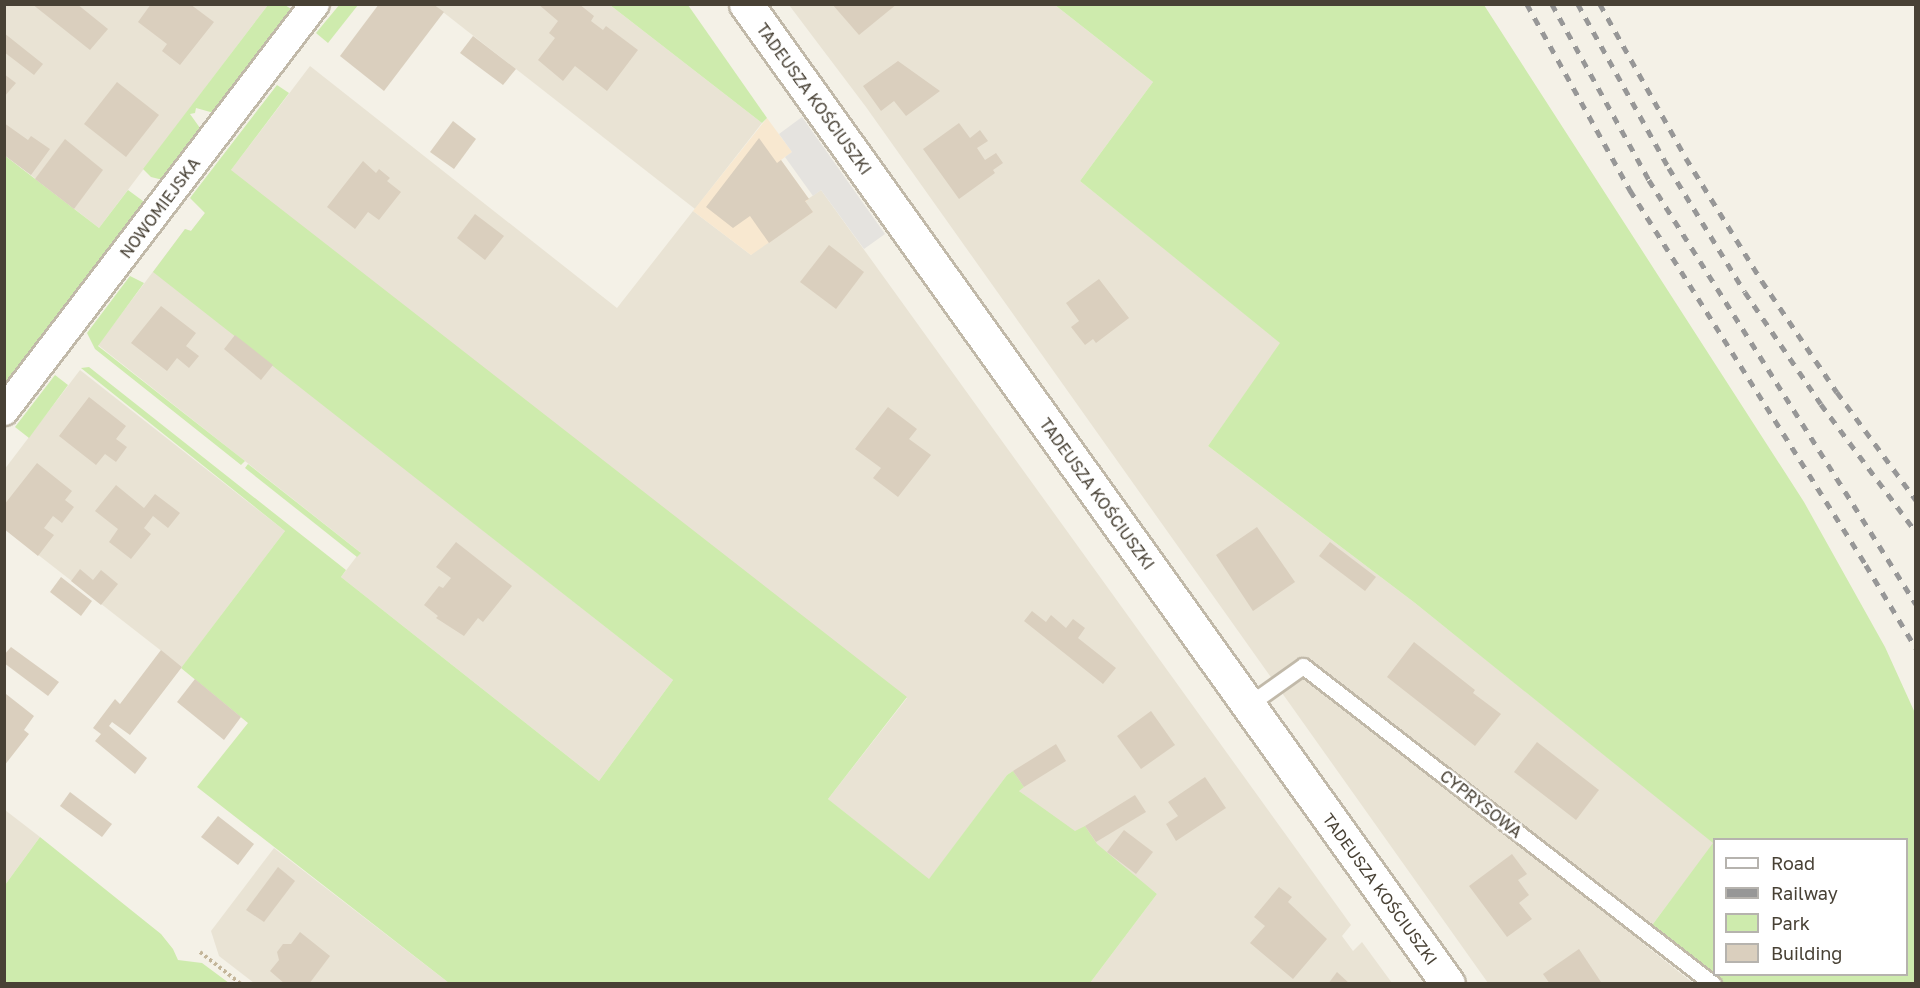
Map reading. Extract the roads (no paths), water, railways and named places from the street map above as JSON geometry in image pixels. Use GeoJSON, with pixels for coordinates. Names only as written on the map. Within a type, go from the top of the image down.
{"type":"FeatureCollection","features":[{"type":"Feature","properties":{"kind":"street","name":"NOWOMIEJSKA"},"geometry":{"type":"LineString","coordinates":[[4,411],[315,4]]}},
{"type":"Feature","properties":{"kind":"street","name":"TADEUSZA KOŚCIUSZKI"},"geometry":{"type":"LineString","coordinates":[[746,4],[1448,984]]}},
{"type":"Feature","properties":{"kind":"lane","name":"CYPRYSOWA"},"geometry":{"type":"LineString","coordinates":[[1248,705],[1303,666],[1713,984]]}},
{"type":"Feature","properties":{"kind":"railway"},"geometry":{"type":"LineString","coordinates":[[1527,4],[1630,190],[1916,648]]}},
{"type":"Feature","properties":{"kind":"railway"},"geometry":{"type":"LineString","coordinates":[[1552,4],[1649,180],[1916,604]]}},
{"type":"Feature","properties":{"kind":"railway"},"geometry":{"type":"LineString","coordinates":[[1578,4],[1669,168],[1745,292],[1821,404],[1916,532]]}},
{"type":"Feature","properties":{"kind":"railway"},"geometry":{"type":"LineString","coordinates":[[1600,4],[1686,158],[1762,281],[1837,392],[1916,500]]}}]}
